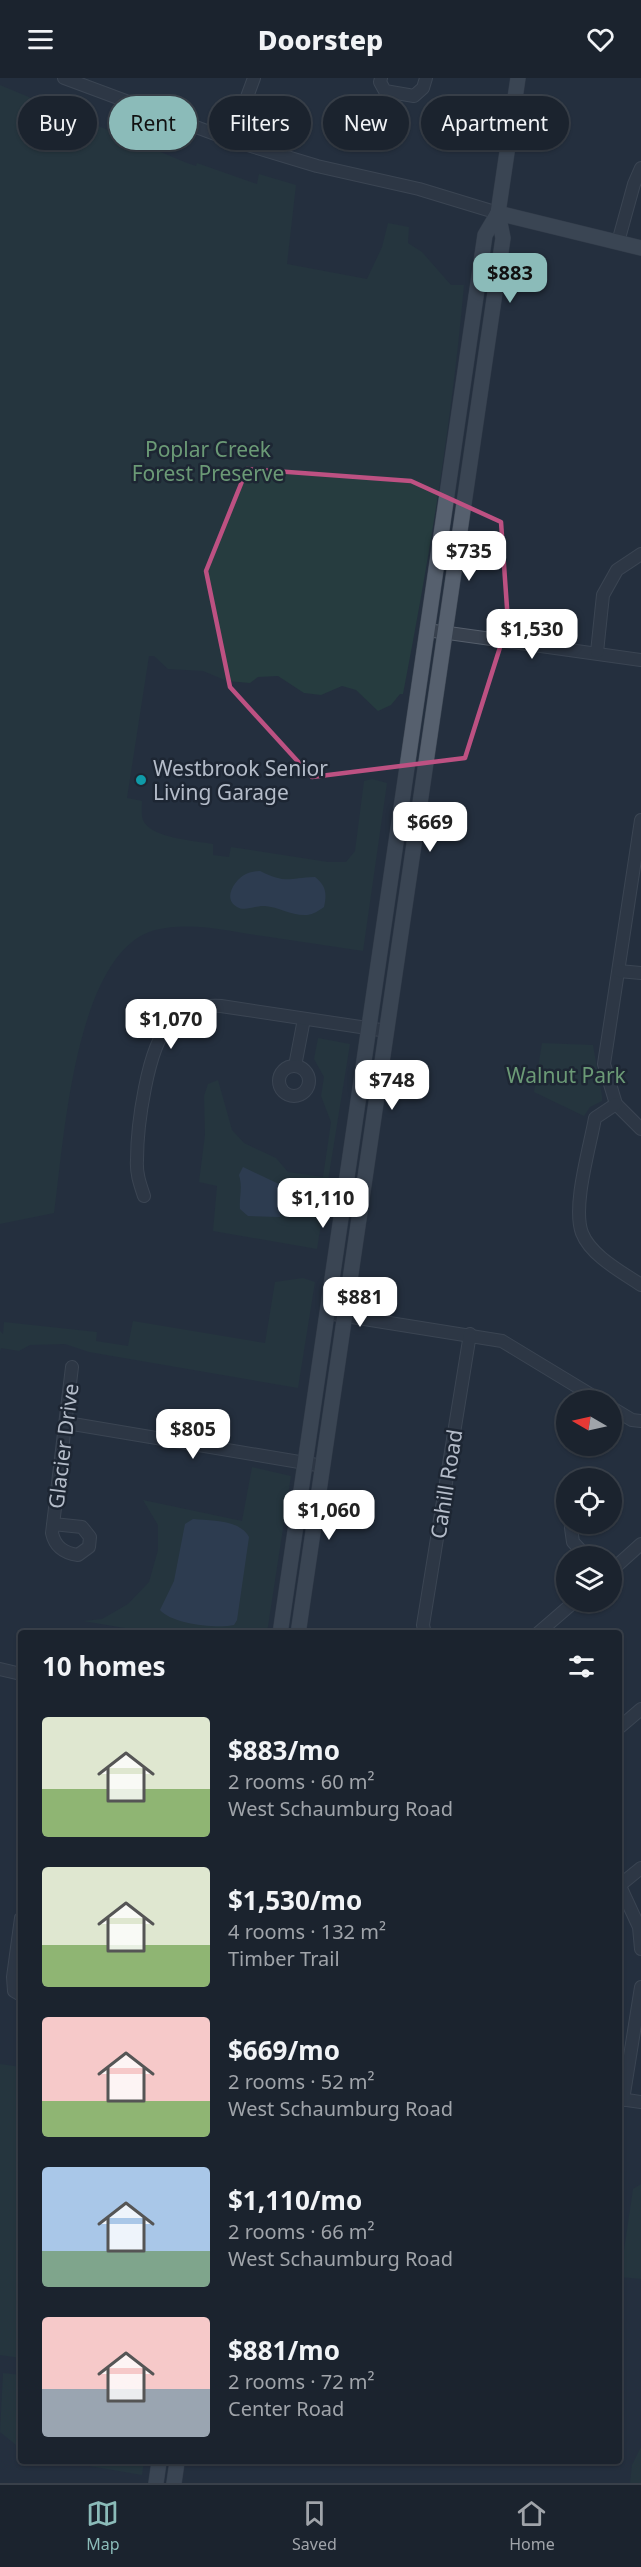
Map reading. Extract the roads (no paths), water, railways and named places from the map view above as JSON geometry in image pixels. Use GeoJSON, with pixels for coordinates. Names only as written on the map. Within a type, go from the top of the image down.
{"type":"FeatureCollection","features":[{"type":"Feature","properties":{"kind":"main road"},"geometry":{"type":"LineString","coordinates":[[299,1630],[503,238],[498,213],[518,78]]}},
{"type":"Feature","properties":{"kind":"main road"},"geometry":{"type":"LineString","coordinates":[[498,213],[641,248]]}},
{"type":"Feature","properties":{"kind":"main road"},"geometry":{"type":"LineString","coordinates":[[281,1630],[486,235],[498,213]]}},
{"type":"Feature","properties":{"kind":"main road"},"geometry":{"type":"LineString","coordinates":[[156,2483],[159,2464]]}},
{"type":"Feature","properties":{"kind":"main road"},"geometry":{"type":"LineString","coordinates":[[174,2483],[177,2464]]}},
{"type":"Feature","properties":{"kind":"street"},"geometry":{"type":"LineString","coordinates":[[64,78],[209,132]]}},
{"type":"Feature","properties":{"kind":"street"},"geometry":{"type":"LineString","coordinates":[[247,96],[254,78]]}},
{"type":"Feature","properties":{"kind":"street"},"geometry":{"type":"LineString","coordinates":[[381,78],[380,82],[385,91],[414,96],[423,88],[426,78]]}},
{"type":"Feature","properties":{"kind":"street"},"geometry":{"type":"LineString","coordinates":[[264,150],[317,166],[419,189],[498,213]]}},
{"type":"Feature","properties":{"kind":"street"},"geometry":{"type":"LineString","coordinates":[[618,242],[634,184],[641,168]]}},
{"type":"Feature","properties":{"kind":"street"},"geometry":{"type":"LineString","coordinates":[[597,652],[603,596],[618,570],[641,554]]}},
{"type":"Feature","properties":{"kind":"street"},"geometry":{"type":"LineString","coordinates":[[428,630],[641,660]]}},
{"type":"Feature","properties":{"kind":"street"},"geometry":{"type":"LineString","coordinates":[[640,827],[604,1064],[616,1104],[641,1129]]}},
{"type":"Feature","properties":{"kind":"street"},"geometry":{"type":"LineString","coordinates":[[619,971],[641,973]]}},
{"type":"Feature","properties":{"kind":"street"},"geometry":{"type":"LineString","coordinates":[[167,1006],[176,1019]]}},
{"type":"Feature","properties":{"kind":"street"},"geometry":{"type":"LineString","coordinates":[[144,1196],[136,1161],[151,1060],[158,1042],[169,1024],[176,1019],[195,1009],[210,1006],[387,1031]]}},
{"type":"Feature","properties":{"kind":"street"},"geometry":{"type":"LineString","coordinates":[[296,1065],[304,1019]]}},
{"type":"Feature","properties":{"kind":"street"},"geometry":{"type":"LineString","coordinates":[[616,1104],[595,1118],[579,1206],[582,1234],[601,1257],[641,1285]]}},
{"type":"Feature","properties":{"kind":"street"},"geometry":{"type":"LineString","coordinates":[[327,1313],[470,1334],[502,1341],[583,1390]]}},
{"type":"Feature","properties":{"kind":"street","name":"Cahill Road"},"geometry":{"type":"LineString","coordinates":[[424,1630],[423,1625],[470,1334]]}},
{"type":"Feature","properties":{"kind":"street","name":"Glacier Drive"},"geometry":{"type":"LineString","coordinates":[[53,1524],[72,1367]]}},
{"type":"Feature","properties":{"kind":"street"},"geometry":{"type":"LineString","coordinates":[[622,1414],[632,1420],[641,1421]]}},
{"type":"Feature","properties":{"kind":"street"},"geometry":{"type":"LineString","coordinates":[[67,1423],[323,1466]]}},
{"type":"Feature","properties":{"kind":"street"},"geometry":{"type":"LineString","coordinates":[[622,1561],[641,1544]]}},
{"type":"Feature","properties":{"kind":"street"},"geometry":{"type":"LineString","coordinates":[[542,1630],[562,1612]]}},
{"type":"Feature","properties":{"kind":"street"},"geometry":{"type":"LineString","coordinates":[[0,1669],[18,1673]]}},
{"type":"Feature","properties":{"kind":"street"},"geometry":{"type":"LineString","coordinates":[[622,1725],[641,1709]]}},
{"type":"Feature","properties":{"kind":"street"},"geometry":{"type":"LineString","coordinates":[[622,1884],[641,1868]]}},
{"type":"Feature","properties":{"kind":"street"},"geometry":{"type":"LineString","coordinates":[[622,1890],[639,1927],[641,1949]]}},
{"type":"Feature","properties":{"kind":"street"},"geometry":{"type":"LineString","coordinates":[[18,1938],[12,1977],[15,1991],[18,1993]]}},
{"type":"Feature","properties":{"kind":"street"},"geometry":{"type":"LineString","coordinates":[[622,2093],[641,1987]]}},
{"type":"Feature","properties":{"kind":"street"},"geometry":{"type":"LineString","coordinates":[[622,2099],[641,2102]]}},
{"type":"Feature","properties":{"kind":"water"},"geometry":{"type":"Polygon","coordinates":[[[260,871],[282,879],[315,877],[325,890],[324,907],[307,915],[265,906],[243,909],[237,907],[230,894],[234,885],[246,874],[260,871]]]}},
{"type":"Feature","properties":{"kind":"water"},"geometry":{"type":"Polygon","coordinates":[[[243,1167],[281,1185],[280,1217],[248,1216],[240,1209],[239,1175],[243,1167]]]}},
{"type":"Feature","properties":{"kind":"water"},"geometry":{"type":"Polygon","coordinates":[[[193,1519],[232,1524],[239,1527],[249,1537],[237,1620],[234,1625],[217,1626],[184,1622],[160,1610],[174,1581],[185,1524],[193,1519]]]}},
{"type":"Feature","properties":{"kind":"place","name":"Westbrook Senior Living Garage"},"geometry":{"type":"Point","coordinates":[141,780]}},
{"type":"Feature","properties":{"kind":"park label","name":"Poplar Creek Forest Preserve"},"geometry":{"type":"Point","coordinates":[208,461]}},
{"type":"Feature","properties":{"kind":"park label","name":"Walnut Park"},"geometry":{"type":"Point","coordinates":[566,1075]}}]}
